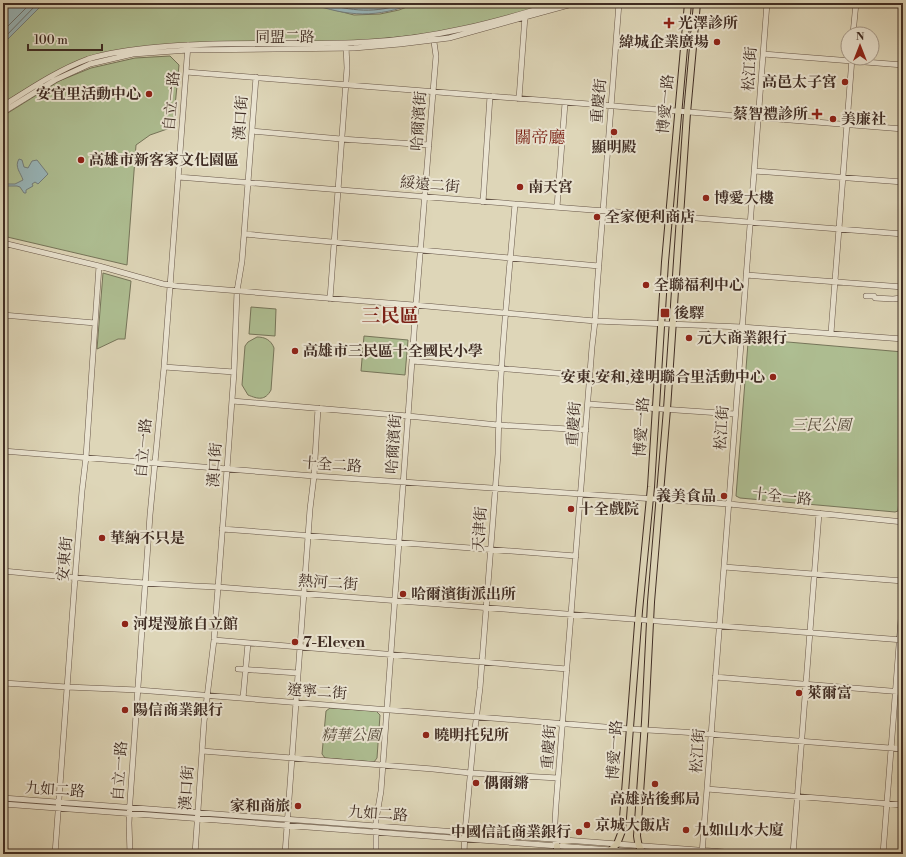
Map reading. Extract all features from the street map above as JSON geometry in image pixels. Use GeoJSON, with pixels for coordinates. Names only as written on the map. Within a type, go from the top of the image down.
{"type":"FeatureCollection","features":[{"type":"Feature","properties":{"kind":"main road","name":"博愛一路"},"geometry":{"type":"LineString","coordinates":[[610,852],[617,844],[622,832],[638,619],[650,499],[669,216],[688,3]]}},
{"type":"Feature","properties":{"kind":"main road","name":"博愛一路"},"geometry":{"type":"LineString","coordinates":[[644,853],[639,845],[637,832],[687,113],[697,3]]}},
{"type":"Feature","properties":{"kind":"main road"},"geometry":{"type":"LineString","coordinates":[[557,846],[557,854]]}},
{"type":"Feature","properties":{"kind":"street","name":"同盟二路"},"geometry":{"type":"LineString","coordinates":[[525,15],[558,3]]}},
{"type":"Feature","properties":{"kind":"street","name":"同盟二路"},"geometry":{"type":"LineString","coordinates":[[3,106],[52,76],[88,59],[133,49],[188,47],[377,47],[434,37],[576,3]]}},
{"type":"Feature","properties":{"kind":"street","name":"重慶街"},"geometry":{"type":"LineString","coordinates":[[557,846],[554,839],[558,778],[619,3]]}},
{"type":"Feature","properties":{"kind":"street","name":"松江街"},"geometry":{"type":"LineString","coordinates":[[702,852],[767,3]]}},
{"type":"Feature","properties":{"kind":"street"},"geometry":{"type":"LineString","coordinates":[[854,26],[856,3]]}},
{"type":"Feature","properties":{"kind":"street"},"geometry":{"type":"LineString","coordinates":[[519,99],[525,15]]}},
{"type":"Feature","properties":{"kind":"street","name":"哈爾濱街"},"geometry":{"type":"LineString","coordinates":[[376,854],[375,826],[381,791],[416,305],[436,56],[434,37]]}},
{"type":"Feature","properties":{"kind":"street"},"geometry":{"type":"LineString","coordinates":[[330,299],[346,85],[346,46]]}},
{"type":"Feature","properties":{"kind":"street","name":"同盟二路"},"geometry":{"type":"LineString","coordinates":[[3,112],[55,80],[90,64],[133,54],[188,47]]}},
{"type":"Feature","properties":{"kind":"street","name":"自立一路"},"geometry":{"type":"LineString","coordinates":[[130,854],[129,808],[145,584],[154,463],[164,367],[188,47]]}},
{"type":"Feature","properties":{"kind":"street"},"geometry":{"type":"LineString","coordinates":[[763,54],[840,59]]}},
{"type":"Feature","properties":{"kind":"street"},"geometry":{"type":"LineString","coordinates":[[880,63],[903,65]]}},
{"type":"Feature","properties":{"kind":"street"},"geometry":{"type":"LineString","coordinates":[[831,333],[851,66]]}},
{"type":"Feature","properties":{"kind":"street"},"geometry":{"type":"LineString","coordinates":[[186,72],[903,129]]}},
{"type":"Feature","properties":{"kind":"street","name":"漢口街"},"geometry":{"type":"LineString","coordinates":[[196,854],[197,812],[207,696],[214,640],[232,401],[237,291],[242,261],[256,77]]}},
{"type":"Feature","properties":{"kind":"street"},"geometry":{"type":"LineString","coordinates":[[483,202],[490,96]]}},
{"type":"Feature","properties":{"kind":"street"},"geometry":{"type":"LineString","coordinates":[[557,208],[565,103]]}},
{"type":"Feature","properties":{"kind":"street"},"geometry":{"type":"LineString","coordinates":[[252,131],[429,145]]}},
{"type":"Feature","properties":{"kind":"street"},"geometry":{"type":"LineString","coordinates":[[754,171],[903,182]]}},
{"type":"Feature","properties":{"kind":"street","name":"綏遠二街"},"geometry":{"type":"LineString","coordinates":[[178,177],[903,234]]}},
{"type":"Feature","properties":{"kind":"street","name":"天津街"},"geometry":{"type":"LineString","coordinates":[[464,854],[470,773],[482,662],[506,312],[515,204]]}},
{"type":"Feature","properties":{"kind":"street"},"geometry":{"type":"LineString","coordinates":[[244,234],[599,266]]}},
{"type":"Feature","properties":{"kind":"street"},"geometry":{"type":"LineString","coordinates":[[3,264],[4,243],[170,285],[506,312],[595,321],[742,327],[903,339]]}},
{"type":"Feature","properties":{"kind":"street","name":"安東街"},"geometry":{"type":"LineString","coordinates":[[55,854],[60,802],[75,578],[86,457],[99,266]]}},
{"type":"Feature","properties":{"kind":"street"},"geometry":{"type":"LineString","coordinates":[[746,275],[902,287],[901,298],[893,300],[866,296]]}},
{"type":"Feature","properties":{"kind":"street"},"geometry":{"type":"LineString","coordinates":[[3,315],[95,323]]}},
{"type":"Feature","properties":{"kind":"street"},"geometry":{"type":"LineString","coordinates":[[412,361],[590,376]]}},
{"type":"Feature","properties":{"kind":"street"},"geometry":{"type":"LineString","coordinates":[[164,367],[234,372]]}},
{"type":"Feature","properties":{"kind":"street"},"geometry":{"type":"LineString","coordinates":[[232,401],[498,425],[586,430]]}},
{"type":"Feature","properties":{"kind":"street"},"geometry":{"type":"LineString","coordinates":[[588,404],[735,414]]}},
{"type":"Feature","properties":{"kind":"street"},"geometry":{"type":"LineString","coordinates":[[285,854],[318,408]]}},
{"type":"Feature","properties":{"kind":"street","name":"十全二路"},"geometry":{"type":"LineString","coordinates":[[3,451],[314,476],[659,500]]}},
{"type":"Feature","properties":{"kind":"street","name":"十全一路"},"geometry":{"type":"LineString","coordinates":[[659,500],[728,504],[903,522]]}},
{"type":"Feature","properties":{"kind":"street"},"geometry":{"type":"LineString","coordinates":[[793,854],[819,513]]}},
{"type":"Feature","properties":{"kind":"street"},"geometry":{"type":"LineString","coordinates":[[222,529],[576,556]]}},
{"type":"Feature","properties":{"kind":"street"},"geometry":{"type":"LineString","coordinates":[[724,567],[903,581]]}},
{"type":"Feature","properties":{"kind":"street","name":"熱河二街"},"geometry":{"type":"LineString","coordinates":[[3,571],[145,584],[304,593],[901,639]]}},
{"type":"Feature","properties":{"kind":"street"},"geometry":{"type":"LineString","coordinates":[[883,854],[901,639],[903,594]]}},
{"type":"Feature","properties":{"kind":"street"},"geometry":{"type":"LineString","coordinates":[[214,640],[567,668]]}},
{"type":"Feature","properties":{"kind":"street"},"geometry":{"type":"LineString","coordinates":[[243,698],[248,643]]}},
{"type":"Feature","properties":{"kind":"street"},"geometry":{"type":"LineString","coordinates":[[238,669],[298,673]]}},
{"type":"Feature","properties":{"kind":"street"},"geometry":{"type":"LineString","coordinates":[[715,677],[903,692]]}},
{"type":"Feature","properties":{"kind":"street","name":"遼寧二街"},"geometry":{"type":"LineString","coordinates":[[3,683],[138,690],[563,724],[903,749]]}},
{"type":"Feature","properties":{"kind":"street"},"geometry":{"type":"LineString","coordinates":[[202,751],[470,773],[558,778]]}},
{"type":"Feature","properties":{"kind":"street"},"geometry":{"type":"LineString","coordinates":[[707,789],[903,805]]}},
{"type":"Feature","properties":{"kind":"street","name":"九如二路"},"geometry":{"type":"LineString","coordinates":[[3,798],[639,845],[702,852],[751,854]]}},
{"type":"Feature","properties":{"kind":"street","name":"九如二路"},"geometry":{"type":"LineString","coordinates":[[3,804],[557,846],[610,852],[665,854]]}},
{"type":"Feature","properties":{"kind":"green space"},"geometry":{"type":"Polygon","coordinates":[[[43,3],[307,3],[354,15],[380,14],[399,10],[417,3],[557,3],[458,30],[346,43],[176,45],[88,59],[62,71],[3,106],[3,44],[43,3]]]}},
{"type":"Feature","properties":{"kind":"green space"},"geometry":{"type":"Polygon","coordinates":[[[170,56],[179,65],[173,127],[150,135],[136,145],[127,265],[3,236],[3,116],[59,81],[91,68],[135,58],[170,56]]]}},
{"type":"Feature","properties":{"kind":"green space"},"geometry":{"type":"Polygon","coordinates":[[[103,273],[131,281],[125,339],[118,339],[97,349],[103,273]]]}},
{"type":"Feature","properties":{"kind":"green space"},"geometry":{"type":"Polygon","coordinates":[[[251,307],[276,309],[275,336],[249,334],[251,307]]]}},
{"type":"Feature","properties":{"kind":"green space"},"geometry":{"type":"Polygon","coordinates":[[[364,336],[408,340],[405,375],[361,371],[364,336]]]}},
{"type":"Feature","properties":{"kind":"green space"},"geometry":{"type":"Polygon","coordinates":[[[257,337],[267,340],[274,348],[271,390],[269,394],[261,398],[248,395],[242,385],[245,346],[248,342],[257,337]]]}},
{"type":"Feature","properties":{"kind":"green space","name":"三民公園"},"geometry":{"type":"Polygon","coordinates":[[[753,339],[903,352],[903,458],[898,511],[895,512],[740,498],[736,496],[748,343],[753,339]]]}},
{"type":"Feature","properties":{"kind":"green space","name":"精華公園"},"geometry":{"type":"Polygon","coordinates":[[[330,708],[376,711],[380,715],[377,758],[374,762],[325,758],[322,754],[326,711],[330,708]]]}},
{"type":"Feature","properties":{"kind":"water"},"geometry":{"type":"Polygon","coordinates":[[[9,3],[44,3],[3,44],[3,10],[9,3]]]}},
{"type":"Feature","properties":{"kind":"water"},"geometry":{"type":"Polygon","coordinates":[[[309,3],[416,3],[388,11],[362,14],[337,11],[309,3]]]}},
{"type":"Feature","properties":{"kind":"water"},"geometry":{"type":"Polygon","coordinates":[[[19,159],[22,160],[24,167],[28,168],[32,161],[37,160],[48,174],[38,184],[35,182],[32,184],[33,186],[26,190],[26,193],[24,193],[20,187],[17,186],[3,186],[3,184],[15,184],[23,180],[17,165],[19,159]]]}},
{"type":"Feature","properties":{"kind":"place","name":"光澤診所"},"geometry":{"type":"Point","coordinates":[669,23]}},
{"type":"Feature","properties":{"kind":"place","name":"緯城企業廣場"},"geometry":{"type":"Point","coordinates":[717,42]}},
{"type":"Feature","properties":{"kind":"place","name":"高邑太子宮"},"geometry":{"type":"Point","coordinates":[845,82]}},
{"type":"Feature","properties":{"kind":"place","name":"安宜里活動中心"},"geometry":{"type":"Point","coordinates":[149,94]}},
{"type":"Feature","properties":{"kind":"place","name":"蔡智禮診所"},"geometry":{"type":"Point","coordinates":[817,114]}},
{"type":"Feature","properties":{"kind":"place","name":"美廉社"},"geometry":{"type":"Point","coordinates":[833,119]}},
{"type":"Feature","properties":{"kind":"place","name":"顯明殿"},"geometry":{"type":"Point","coordinates":[614,132]}},
{"type":"Feature","properties":{"kind":"place","name":"高雄市新客家文化園區"},"geometry":{"type":"Point","coordinates":[81,160]}},
{"type":"Feature","properties":{"kind":"place","name":"南天宮"},"geometry":{"type":"Point","coordinates":[520,187]}},
{"type":"Feature","properties":{"kind":"place","name":"博愛大樓"},"geometry":{"type":"Point","coordinates":[706,198]}},
{"type":"Feature","properties":{"kind":"place","name":"全家便利商店"},"geometry":{"type":"Point","coordinates":[597,217]}},
{"type":"Feature","properties":{"kind":"place","name":"全聯福利中心"},"geometry":{"type":"Point","coordinates":[646,285]}},
{"type":"Feature","properties":{"kind":"place","name":"後驛"},"geometry":{"type":"Point","coordinates":[665,313]}},
{"type":"Feature","properties":{"kind":"place","name":"元大商業銀行"},"geometry":{"type":"Point","coordinates":[689,338]}},
{"type":"Feature","properties":{"kind":"place","name":"高雄市三民區十全國民小學"},"geometry":{"type":"Point","coordinates":[295,351]}},
{"type":"Feature","properties":{"kind":"place","name":"安東,安和,達明聯合里活動中心"},"geometry":{"type":"Point","coordinates":[773,377]}},
{"type":"Feature","properties":{"kind":"place","name":"義美食品"},"geometry":{"type":"Point","coordinates":[724,496]}},
{"type":"Feature","properties":{"kind":"place","name":"十全戲院"},"geometry":{"type":"Point","coordinates":[571,509]}},
{"type":"Feature","properties":{"kind":"place","name":"華納不只是"},"geometry":{"type":"Point","coordinates":[102,538]}},
{"type":"Feature","properties":{"kind":"place","name":"哈爾濱街派出所"},"geometry":{"type":"Point","coordinates":[403,594]}},
{"type":"Feature","properties":{"kind":"place","name":"河堤漫旅自立館"},"geometry":{"type":"Point","coordinates":[125,624]}},
{"type":"Feature","properties":{"kind":"place","name":"7-Eleven"},"geometry":{"type":"Point","coordinates":[295,642]}},
{"type":"Feature","properties":{"kind":"place","name":"萊爾富"},"geometry":{"type":"Point","coordinates":[799,693]}},
{"type":"Feature","properties":{"kind":"place","name":"陽信商業銀行"},"geometry":{"type":"Point","coordinates":[125,710]}},
{"type":"Feature","properties":{"kind":"place","name":"曉明托兒所"},"geometry":{"type":"Point","coordinates":[426,735]}},
{"type":"Feature","properties":{"kind":"place","name":"偶爾鏘"},"geometry":{"type":"Point","coordinates":[476,783]}},
{"type":"Feature","properties":{"kind":"place","name":"高雄站後郵局"},"geometry":{"type":"Point","coordinates":[655,784]}},
{"type":"Feature","properties":{"kind":"place","name":"家和商旅"},"geometry":{"type":"Point","coordinates":[298,806]}},
{"type":"Feature","properties":{"kind":"place","name":"京城大飯店"},"geometry":{"type":"Point","coordinates":[587,825]}},
{"type":"Feature","properties":{"kind":"place","name":"九如山水大廈"},"geometry":{"type":"Point","coordinates":[686,830]}},
{"type":"Feature","properties":{"kind":"place","name":"中國信託商業銀行"},"geometry":{"type":"Point","coordinates":[579,832]}},
{"type":"Feature","properties":{"kind":"district","name":"關帝廳"},"geometry":{"type":"Point","coordinates":[540,138]}},
{"type":"Feature","properties":{"kind":"district","name":"三民區"},"geometry":{"type":"Point","coordinates":[390,316]}}]}
